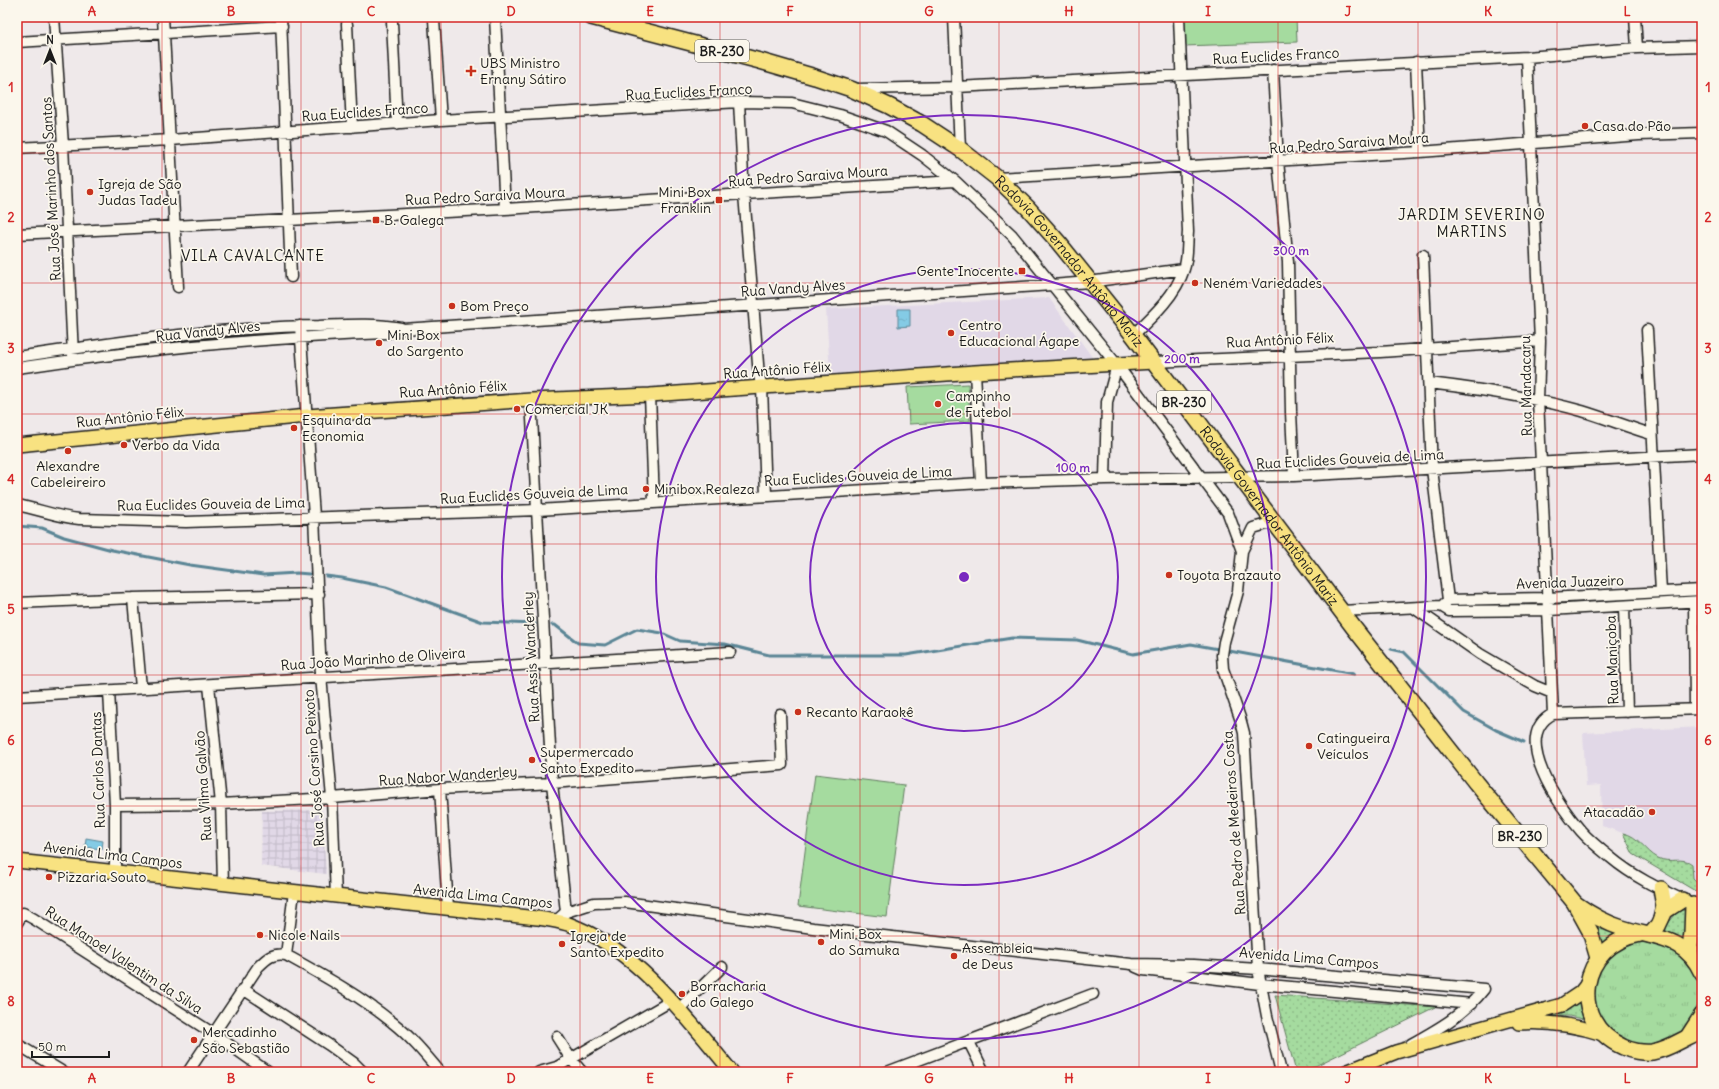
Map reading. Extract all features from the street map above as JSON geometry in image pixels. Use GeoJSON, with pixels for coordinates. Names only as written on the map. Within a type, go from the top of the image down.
{"type":"FeatureCollection","features":[{"type":"Feature","properties":{"kind":"highway","name":"Rodovia Governador Antônio Mariz"},"geometry":{"type":"LineString","coordinates":[[591,17],[815,76],[851,90],[889,106],[922,124],[960,149],[997,178],[1028,208],[1059,243],[1133,335],[1341,611],[1476,783],[1574,902],[1590,931],[1598,958]]}},
{"type":"Feature","properties":{"kind":"highway"},"geometry":{"type":"LineString","coordinates":[[1661,889],[1664,906],[1661,919]]}},
{"type":"Feature","properties":{"kind":"highway","name":"Rodovia Governador Antônio Mariz"},"geometry":{"type":"LineString","coordinates":[[1574,902],[1606,922],[1676,944],[1689,952],[1697,962],[1702,973]]}},
{"type":"Feature","properties":{"kind":"highway"},"geometry":{"type":"LineString","coordinates":[[1689,952],[1697,929],[1693,905],[1665,911],[1658,926],[1645,934],[1632,935],[1616,942],[1606,949],[1598,958],[1591,970],[1587,994],[1591,1015],[1603,1034],[1615,1044],[1630,1050],[1651,1052],[1672,1047],[1695,1033],[1702,1015]]}},
{"type":"Feature","properties":{"kind":"main road","name":"Rua Antônio Félix"},"geometry":{"type":"LineString","coordinates":[[17,445],[307,416],[531,400],[650,394],[975,372],[1154,362]]}},
{"type":"Feature","properties":{"kind":"main road","name":"Avenida Lima Campos"},"geometry":{"type":"LineString","coordinates":[[17,861],[336,897],[448,907],[556,921]]}},
{"type":"Feature","properties":{"kind":"main road"},"geometry":{"type":"LineString","coordinates":[[556,921],[577,927],[602,940],[628,959],[675,1005],[732,1072]]}},
{"type":"Feature","properties":{"kind":"main road"},"geometry":{"type":"LineString","coordinates":[[1346,1072],[1396,1052],[1562,1005],[1580,993],[1588,983]]}},
{"type":"Feature","properties":{"kind":"main road"},"geometry":{"type":"LineString","coordinates":[[1493,1025],[1531,1022],[1554,1023],[1582,1027],[1603,1034]]}},
{"type":"Feature","properties":{"kind":"street","name":"Rua José Marinho dos Santos"},"geometry":{"type":"LineString","coordinates":[[54,17],[63,145],[74,359]]}},
{"type":"Feature","properties":{"kind":"street"},"geometry":{"type":"LineString","coordinates":[[163,17],[178,287]]}},
{"type":"Feature","properties":{"kind":"street"},"geometry":{"type":"LineString","coordinates":[[495,17],[505,209]]}},
{"type":"Feature","properties":{"kind":"street"},"geometry":{"type":"LineString","coordinates":[[954,17],[960,149]]}},
{"type":"Feature","properties":{"kind":"street"},"geometry":{"type":"LineString","coordinates":[[1133,335],[1158,311],[1179,280],[1184,269],[1187,252],[1188,232],[1184,168],[1179,17]]}},
{"type":"Feature","properties":{"kind":"street"},"geometry":{"type":"LineString","coordinates":[[1635,17],[1637,48]]}},
{"type":"Feature","properties":{"kind":"street"},"geometry":{"type":"LineString","coordinates":[[434,20],[441,120]]}},
{"type":"Feature","properties":{"kind":"street"},"geometry":{"type":"LineString","coordinates":[[17,42],[164,33],[282,21],[291,277]]}},
{"type":"Feature","properties":{"kind":"street"},"geometry":{"type":"LineString","coordinates":[[392,22],[397,124]]}},
{"type":"Feature","properties":{"kind":"street"},"geometry":{"type":"LineString","coordinates":[[347,24],[352,127]]}},
{"type":"Feature","properties":{"kind":"street","name":"Rua Euclides Franco"},"geometry":{"type":"LineString","coordinates":[[851,90],[957,87],[1416,62],[1527,58],[1637,48],[1702,46]]}},
{"type":"Feature","properties":{"kind":"street","name":"Rua Mandacaru"},"geometry":{"type":"LineString","coordinates":[[1527,58],[1540,341],[1538,400],[1552,693],[1549,716]]}},
{"type":"Feature","properties":{"kind":"street"},"geometry":{"type":"LineString","coordinates":[[1416,62],[1420,152]]}},
{"type":"Feature","properties":{"kind":"street"},"geometry":{"type":"LineString","coordinates":[[1273,70],[1278,161],[1288,262],[1291,412],[1294,476]]}},
{"type":"Feature","properties":{"kind":"street"},"geometry":{"type":"LineString","coordinates":[[738,102],[759,376],[762,386],[766,496]]}},
{"type":"Feature","properties":{"kind":"street","name":"Rua Euclides Franco"},"geometry":{"type":"LineString","coordinates":[[17,148],[170,140],[441,120],[738,102],[792,103],[840,115],[886,131],[922,154],[955,181],[1012,235],[1036,262],[1052,285],[1117,365],[1203,478]]}},
{"type":"Feature","properties":{"kind":"street","name":"Rua Pedro Saraiva Moura"},"geometry":{"type":"LineString","coordinates":[[997,178],[1184,168],[1639,135],[1702,133]]}},
{"type":"Feature","properties":{"kind":"street","name":"Rua Pedro Saraiva Moura"},"geometry":{"type":"LineString","coordinates":[[17,234],[505,209],[955,181]]}},
{"type":"Feature","properties":{"kind":"street"},"geometry":{"type":"LineString","coordinates":[[1423,255],[1432,469],[1444,603]]}},
{"type":"Feature","properties":{"kind":"street","name":"Rua Vandy Alves"},"geometry":{"type":"LineString","coordinates":[[17,368],[74,359],[224,342],[387,333],[403,329],[1052,285],[1089,282],[1184,269]]}},
{"type":"Feature","properties":{"kind":"street","name":"Rua Vandy Alves"},"geometry":{"type":"LineString","coordinates":[[17,357],[74,348],[223,330],[300,326],[385,325],[403,329]]}},
{"type":"Feature","properties":{"kind":"street","name":"Rua José Corsino Peixoto"},"geometry":{"type":"LineString","coordinates":[[300,326],[319,594],[321,676],[332,798],[336,897]]}},
{"type":"Feature","properties":{"kind":"street"},"geometry":{"type":"LineString","coordinates":[[223,330],[224,342]]}},
{"type":"Feature","properties":{"kind":"street"},"geometry":{"type":"LineString","coordinates":[[1647,330],[1661,592]]}},
{"type":"Feature","properties":{"kind":"street","name":"Rua Antônio Félix"},"geometry":{"type":"LineString","coordinates":[[1154,362],[1428,349],[1540,341]]}},
{"type":"Feature","properties":{"kind":"street"},"geometry":{"type":"LineString","coordinates":[[1105,479],[1107,402],[1117,365]]}},
{"type":"Feature","properties":{"kind":"street"},"geometry":{"type":"LineString","coordinates":[[975,372],[980,483]]}},
{"type":"Feature","properties":{"kind":"street"},"geometry":{"type":"LineString","coordinates":[[1429,384],[1487,390],[1538,400],[1582,411],[1652,434]]}},
{"type":"Feature","properties":{"kind":"street"},"geometry":{"type":"LineString","coordinates":[[650,394],[654,502]]}},
{"type":"Feature","properties":{"kind":"street","name":"Rua Assis Wanderley"},"geometry":{"type":"LineString","coordinates":[[531,400],[552,783],[566,912]]}},
{"type":"Feature","properties":{"kind":"street","name":"Rua Euclides Gouveia de Lima"},"geometry":{"type":"LineString","coordinates":[[17,505],[49,512],[65,518],[186,522],[314,516],[538,510],[980,483],[1105,479],[1294,476],[1702,454]]}},
{"type":"Feature","properties":{"kind":"street","name":"Rua Pedro de Medeiros Costa"},"geometry":{"type":"LineString","coordinates":[[1203,478],[1228,513],[1242,550]]}},
{"type":"Feature","properties":{"kind":"street","name":"Rua Pedro de Medeiros Costa"},"geometry":{"type":"LineString","coordinates":[[1274,522],[1253,528],[1242,550],[1238,591],[1224,642],[1222,655],[1226,682],[1240,718],[1244,733],[1258,969],[1260,984],[1281,1072]]}},
{"type":"Feature","properties":{"kind":"street","name":"Avenida Juazeiro"},"geometry":{"type":"LineString","coordinates":[[1341,611],[1414,608],[1444,603],[1702,590]]}},
{"type":"Feature","properties":{"kind":"street"},"geometry":{"type":"LineString","coordinates":[[17,603],[133,598],[319,594]]}},
{"type":"Feature","properties":{"kind":"street"},"geometry":{"type":"LineString","coordinates":[[133,598],[141,688]]}},
{"type":"Feature","properties":{"kind":"street"},"geometry":{"type":"LineString","coordinates":[[1693,905],[1661,889],[1610,858],[1581,831],[1546,779],[1536,755],[1535,742],[1536,732],[1549,716],[1699,709],[1698,601]]}},
{"type":"Feature","properties":{"kind":"street","name":"Avenida Juazeiro"},"geometry":{"type":"LineString","coordinates":[[1444,603],[1450,611],[1548,610],[1698,601]]}},
{"type":"Feature","properties":{"kind":"street","name":"Rua Maniçoba"},"geometry":{"type":"LineString","coordinates":[[1624,606],[1628,712]]}},
{"type":"Feature","properties":{"kind":"street"},"geometry":{"type":"LineString","coordinates":[[1414,608],[1480,654],[1535,686],[1552,693]]}},
{"type":"Feature","properties":{"kind":"street","name":"Rua João Marinho de Oliveira"},"geometry":{"type":"LineString","coordinates":[[17,696],[209,685],[321,676],[546,662],[730,652]]}},
{"type":"Feature","properties":{"kind":"street","name":"Rua Vilma Galvão"},"geometry":{"type":"LineString","coordinates":[[209,685],[221,804],[223,884]]}},
{"type":"Feature","properties":{"kind":"street","name":"Rua Carlos Dantas"},"geometry":{"type":"LineString","coordinates":[[109,691],[115,805],[115,872]]}},
{"type":"Feature","properties":{"kind":"street","name":"Rua Nabor Wanderley"},"geometry":{"type":"LineString","coordinates":[[115,805],[221,804],[332,798],[782,765],[780,714]]}},
{"type":"Feature","properties":{"kind":"street"},"geometry":{"type":"LineString","coordinates":[[440,789],[448,907]]}},
{"type":"Feature","properties":{"kind":"street"},"geometry":{"type":"LineString","coordinates":[[286,955],[294,892]]}},
{"type":"Feature","properties":{"kind":"street","name":"Avenida Lima Campos"},"geometry":{"type":"LineString","coordinates":[[556,921],[566,912],[594,903],[625,902],[813,928],[1131,964],[1258,969],[1484,990],[1472,1004],[1260,984],[1143,970],[1131,964]]}},
{"type":"Feature","properties":{"kind":"street","name":"Rua Manoel Valentim da Silva"},"geometry":{"type":"LineString","coordinates":[[17,923],[23,913],[214,1034],[268,1072]]}},
{"type":"Feature","properties":{"kind":"street"},"geometry":{"type":"LineString","coordinates":[[188,1072],[258,968],[272,955],[286,955],[326,977],[366,1002],[392,1022],[411,1040],[440,1072]]}},
{"type":"Feature","properties":{"kind":"street"},"geometry":{"type":"LineString","coordinates":[[539,1072],[557,1068],[675,1005],[722,967]]}},
{"type":"Feature","properties":{"kind":"street"},"geometry":{"type":"LineString","coordinates":[[1301,988],[1302,974]]}},
{"type":"Feature","properties":{"kind":"street"},"geometry":{"type":"LineString","coordinates":[[1373,995],[1374,980]]}},
{"type":"Feature","properties":{"kind":"street"},"geometry":{"type":"LineString","coordinates":[[244,990],[323,1041],[354,1063],[363,1072]]}},
{"type":"Feature","properties":{"kind":"street"},"geometry":{"type":"LineString","coordinates":[[887,1072],[1093,994]]}},
{"type":"Feature","properties":{"kind":"street"},"geometry":{"type":"LineString","coordinates":[[1396,1052],[1428,1035],[1472,1004]]}},
{"type":"Feature","properties":{"kind":"street"},"geometry":{"type":"LineString","coordinates":[[558,1037],[571,1060],[582,1072]]}},
{"type":"Feature","properties":{"kind":"street"},"geometry":{"type":"LineString","coordinates":[[969,1042],[984,1072]]}},
{"type":"Feature","properties":{"kind":"street"},"geometry":{"type":"LineString","coordinates":[[17,1044],[63,1072]]}},
{"type":"Feature","properties":{"kind":"shaded area","name":"Centro Educacional Ágape"},"geometry":{"type":"Polygon","coordinates":[[[1049,298],[1092,357],[830,374],[826,309],[1049,298]]]}},
{"type":"Feature","properties":{"kind":"shaded area","name":"Atacadão"},"geometry":{"type":"Polygon","coordinates":[[[1702,727],[1702,895],[1633,854],[1623,833],[1602,826],[1601,785],[1586,786],[1583,733],[1702,727]]]}},
{"type":"Feature","properties":{"kind":"shaded area"},"geometry":{"type":"Polygon","coordinates":[[[322,810],[326,874],[261,866],[262,811],[322,810]]]}},
{"type":"Feature","properties":{"kind":"green space"},"geometry":{"type":"Polygon","coordinates":[[[1182,17],[1296,17],[1297,42],[1184,46],[1182,17]]]}},
{"type":"Feature","properties":{"kind":"green space"},"geometry":{"type":"Polygon","coordinates":[[[297,328],[297,334],[228,339],[227,333],[297,328]]]}},
{"type":"Feature","properties":{"kind":"green space"},"geometry":{"type":"Polygon","coordinates":[[[220,333],[221,340],[82,356],[81,350],[220,333]]]}},
{"type":"Feature","properties":{"kind":"green space","name":"Campinho de Futebol"},"geometry":{"type":"Polygon","coordinates":[[[968,384],[970,421],[909,424],[907,387],[968,384]]]}},
{"type":"Feature","properties":{"kind":"green space"},"geometry":{"type":"Polygon","coordinates":[[[815,774],[904,785],[887,917],[798,906],[815,774]]]}},
{"type":"Feature","properties":{"kind":"green space"},"geometry":{"type":"Polygon","coordinates":[[[1623,833],[1638,840],[1649,852],[1662,860],[1680,860],[1692,864],[1693,878],[1702,887],[1702,895],[1633,854],[1623,833]]]}},
{"type":"Feature","properties":{"kind":"green space"},"geometry":{"type":"Polygon","coordinates":[[[1679,910],[1684,910],[1686,914],[1685,942],[1678,937],[1661,932],[1679,910]]]}},
{"type":"Feature","properties":{"kind":"green space"},"geometry":{"type":"Polygon","coordinates":[[[1591,923],[1624,933],[1600,950],[1591,923]]]}},
{"type":"Feature","properties":{"kind":"green space"},"geometry":{"type":"Polygon","coordinates":[[[1646,940],[1666,944],[1683,956],[1695,973],[1699,993],[1695,1013],[1683,1030],[1666,1042],[1646,1046],[1626,1042],[1609,1030],[1597,1013],[1593,993],[1597,973],[1609,956],[1626,944],[1646,940]]]}},
{"type":"Feature","properties":{"kind":"green space"},"geometry":{"type":"Polygon","coordinates":[[[1275,995],[1435,1007],[1303,1072],[1296,1072],[1275,995]]]}},
{"type":"Feature","properties":{"kind":"green space"},"geometry":{"type":"Polygon","coordinates":[[[1582,1000],[1588,1020],[1569,1016],[1548,1016],[1569,1008],[1582,1000]]]}},
{"type":"Feature","properties":{"kind":"water"},"geometry":{"type":"Polygon","coordinates":[[[898,309],[910,309],[910,326],[898,327],[898,309]]]}},
{"type":"Feature","properties":{"kind":"water"},"geometry":{"type":"Polygon","coordinates":[[[86,838],[103,841],[102,849],[85,847],[86,838]]]}},
{"type":"Feature","properties":{"kind":"waterway"},"geometry":{"type":"LineString","coordinates":[[17,526],[42,528],[64,537],[112,550],[190,565],[263,575],[297,573],[309,574]]}},
{"type":"Feature","properties":{"kind":"waterway"},"geometry":{"type":"LineString","coordinates":[[326,576],[386,587],[483,622],[535,624]]}},
{"type":"Feature","properties":{"kind":"waterway"},"geometry":{"type":"LineString","coordinates":[[552,625],[555,625],[578,643],[605,645],[637,629],[662,633],[680,641],[725,644],[769,655],[906,655],[1012,638],[1077,640],[1133,654],[1191,644],[1354,674]]}},
{"type":"Feature","properties":{"kind":"waterway"},"geometry":{"type":"LineString","coordinates":[[1391,649],[1404,652],[1464,712],[1496,730],[1524,742]]}},
{"type":"Feature","properties":{"kind":"place","name":"UBS Ministro Ernany Sátiro"},"geometry":{"type":"Point","coordinates":[471,71]}},
{"type":"Feature","properties":{"kind":"place","name":"Casa do Pão"},"geometry":{"type":"Point","coordinates":[1585,126]}},
{"type":"Feature","properties":{"kind":"place","name":"Igreja de São Judas Tadeu"},"geometry":{"type":"Point","coordinates":[90,192]}},
{"type":"Feature","properties":{"kind":"place","name":"Mini Box Franklin"},"geometry":{"type":"Point","coordinates":[719,200]}},
{"type":"Feature","properties":{"kind":"place","name":"B. Galega"},"geometry":{"type":"Point","coordinates":[376,220]}},
{"type":"Feature","properties":{"kind":"place","name":"Gente Inocente"},"geometry":{"type":"Point","coordinates":[1022,271]}},
{"type":"Feature","properties":{"kind":"place","name":"Neném Variedades"},"geometry":{"type":"Point","coordinates":[1195,283]}},
{"type":"Feature","properties":{"kind":"place","name":"Bom Preço"},"geometry":{"type":"Point","coordinates":[452,306]}},
{"type":"Feature","properties":{"kind":"place","name":"Centro Educacional Ágape"},"geometry":{"type":"Point","coordinates":[951,333]}},
{"type":"Feature","properties":{"kind":"place","name":"Mini Box do Sargento"},"geometry":{"type":"Point","coordinates":[379,343]}},
{"type":"Feature","properties":{"kind":"place","name":"Campinho de Futebol"},"geometry":{"type":"Point","coordinates":[938,404]}},
{"type":"Feature","properties":{"kind":"place","name":"Comercial JK"},"geometry":{"type":"Point","coordinates":[517,409]}},
{"type":"Feature","properties":{"kind":"place","name":"Esquina da Economia"},"geometry":{"type":"Point","coordinates":[294,428]}},
{"type":"Feature","properties":{"kind":"place","name":"Verbo da Vida"},"geometry":{"type":"Point","coordinates":[124,445]}},
{"type":"Feature","properties":{"kind":"place","name":"Alexandre Cabeleireiro"},"geometry":{"type":"Point","coordinates":[68,451]}},
{"type":"Feature","properties":{"kind":"place","name":"Minibox Realeza"},"geometry":{"type":"Point","coordinates":[646,489]}},
{"type":"Feature","properties":{"kind":"place","name":"Toyota Brazauto"},"geometry":{"type":"Point","coordinates":[1169,575]}},
{"type":"Feature","properties":{"kind":"place","name":"Recanto Karaokê"},"geometry":{"type":"Point","coordinates":[798,712]}},
{"type":"Feature","properties":{"kind":"place","name":"Catingueira Veículos"},"geometry":{"type":"Point","coordinates":[1309,746]}},
{"type":"Feature","properties":{"kind":"place","name":"Supermercado Santo Expedito"},"geometry":{"type":"Point","coordinates":[532,760]}},
{"type":"Feature","properties":{"kind":"place","name":"Atacadão"},"geometry":{"type":"Point","coordinates":[1652,812]}},
{"type":"Feature","properties":{"kind":"place","name":"Pizzaria Souto"},"geometry":{"type":"Point","coordinates":[49,877]}},
{"type":"Feature","properties":{"kind":"place","name":"Nicole Nails"},"geometry":{"type":"Point","coordinates":[260,935]}},
{"type":"Feature","properties":{"kind":"place","name":"Mini Box do Samuka"},"geometry":{"type":"Point","coordinates":[821,942]}},
{"type":"Feature","properties":{"kind":"place","name":"Igreja de Santo Expedito"},"geometry":{"type":"Point","coordinates":[562,944]}},
{"type":"Feature","properties":{"kind":"place","name":"Assembleia de Deus"},"geometry":{"type":"Point","coordinates":[954,956]}},
{"type":"Feature","properties":{"kind":"place","name":"Borracharia do Galego"},"geometry":{"type":"Point","coordinates":[682,994]}},
{"type":"Feature","properties":{"kind":"place","name":"Mercadinho São Sebastião"},"geometry":{"type":"Point","coordinates":[194,1040]}},
{"type":"Feature","properties":{"kind":"district","name":"JARDIM SEVERINO MARTINS"},"geometry":{"type":"Point","coordinates":[1472,222]}},
{"type":"Feature","properties":{"kind":"district","name":"VILA CAVALCANTE"},"geometry":{"type":"Point","coordinates":[253,255]}}]}
